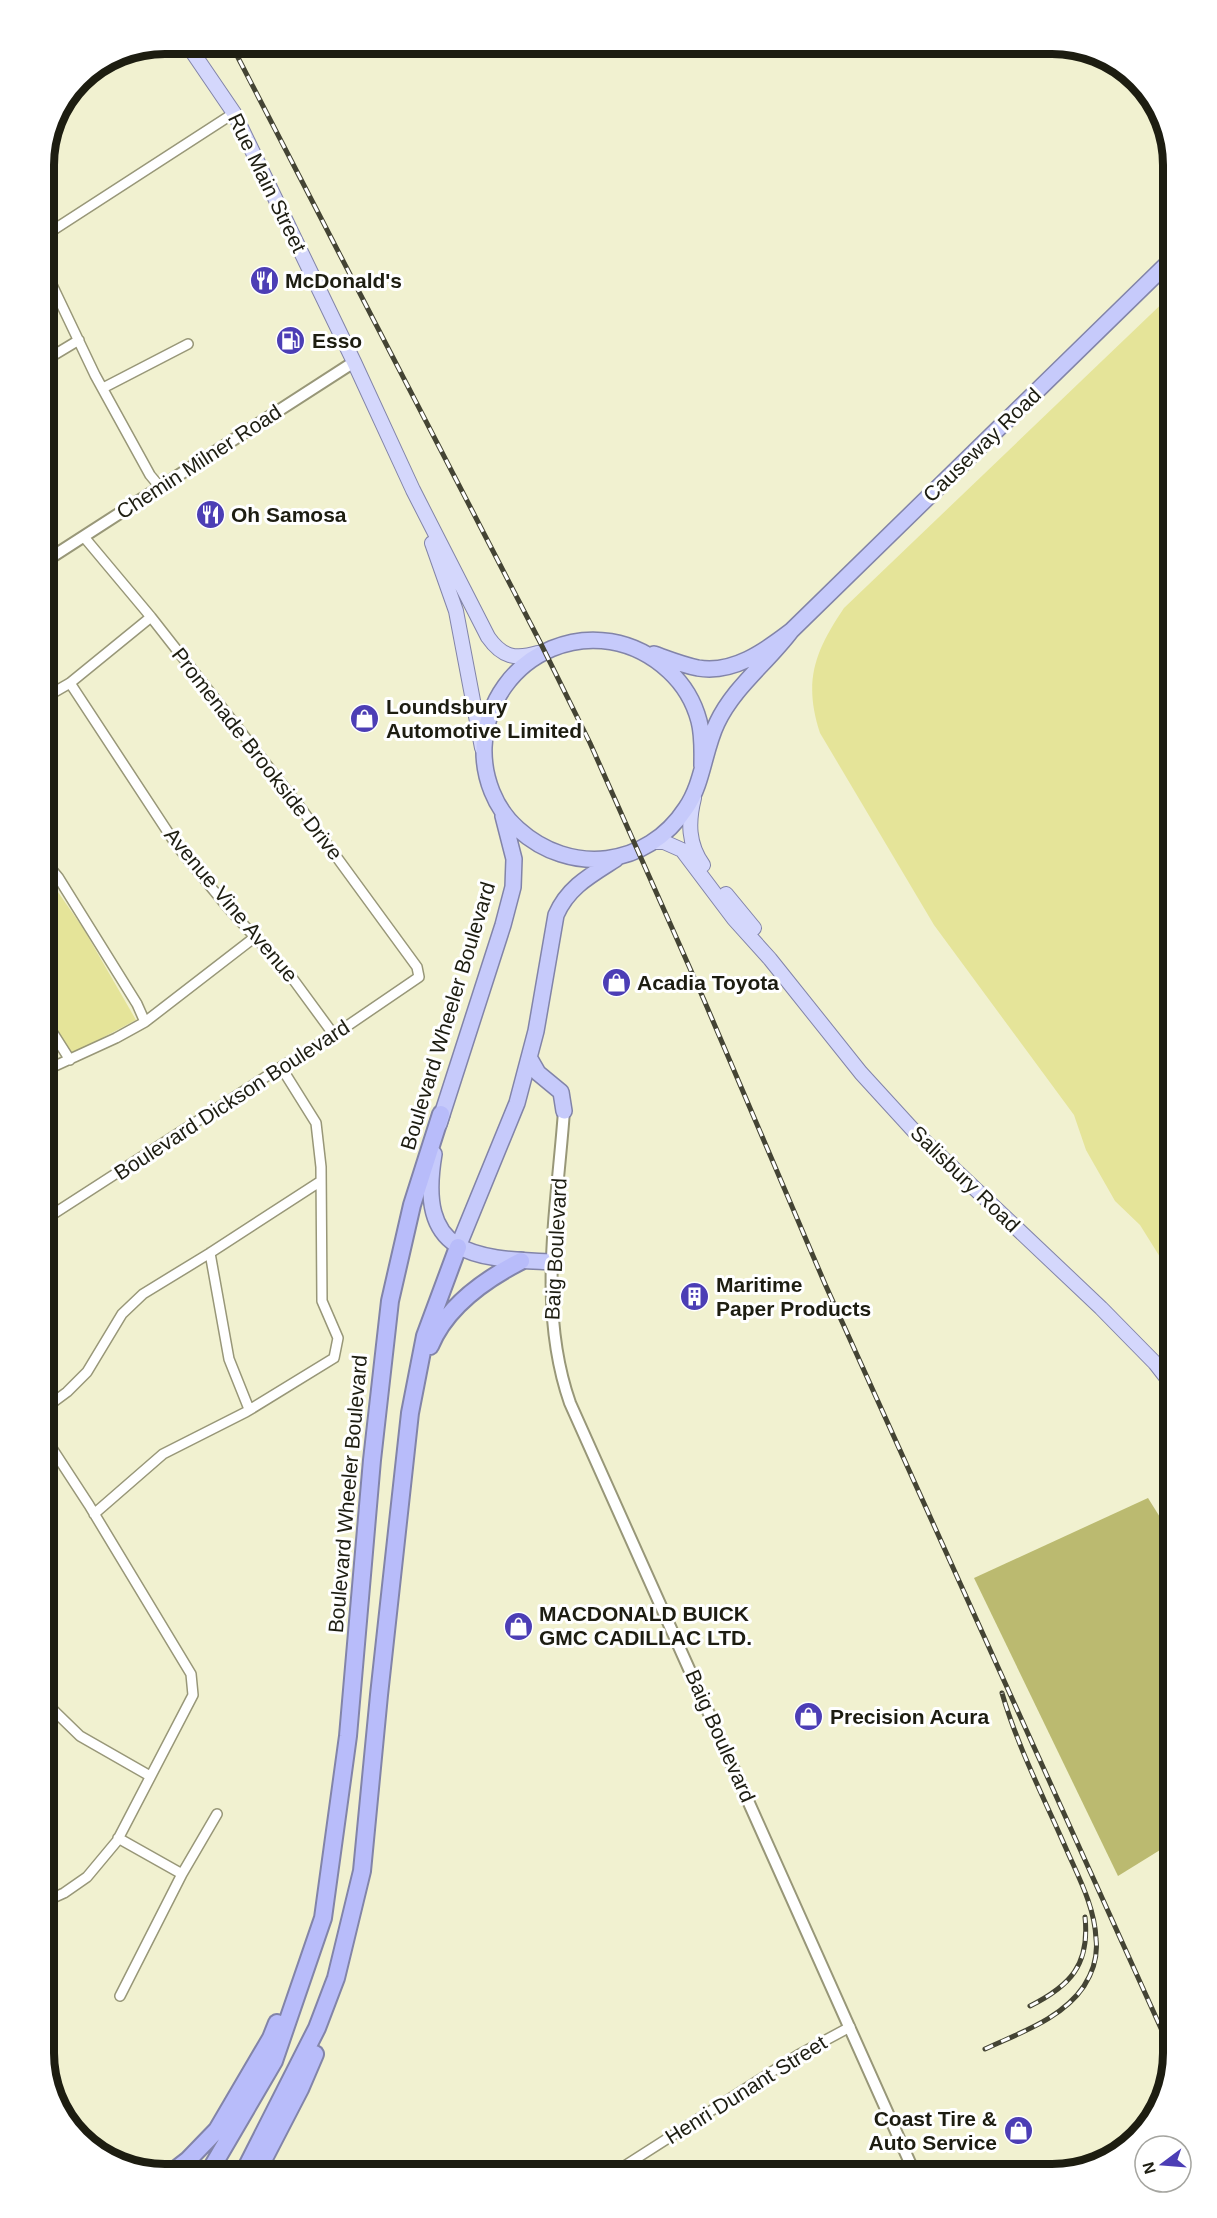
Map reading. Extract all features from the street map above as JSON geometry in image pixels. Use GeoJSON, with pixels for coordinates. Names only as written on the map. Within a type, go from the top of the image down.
{"type":"FeatureCollection","features":[{"type":"Feature","properties":{"kind":"highway","name":"Causeway Road"},"geometry":{"type":"LineString","coordinates":[[502,810],[489,784],[484,755],[485,733],[490,713],[499,693],[512,676],[528,662],[546,651],[585,640],[620,643],[700,668],[728,668],[766,650],[791,631],[1163,268]]}},
{"type":"Feature","properties":{"kind":"highway","name":"Causeway Road"},"geometry":{"type":"LineString","coordinates":[[702,766],[717,723],[728,704],[791,631]]}},
{"type":"Feature","properties":{"kind":"highway"},"geometry":{"type":"LineString","coordinates":[[502,810],[521,832],[544,848],[581,859],[600,860],[637,851],[654,842],[672,826],[687,807],[702,766],[699,720],[690,698],[676,678],[659,662],[639,650]]}},
{"type":"Feature","properties":{"kind":"highway","name":"Boulevard Wheeler Boulevard"},"geometry":{"type":"LineString","coordinates":[[214,2164],[274,2061],[323,1918],[348,1736],[390,1300],[412,1205],[503,925],[513,887],[514,859],[502,810]]}},
{"type":"Feature","properties":{"kind":"highway"},"geometry":{"type":"LineString","coordinates":[[261,2164],[300,2089],[340,1990],[357,1917],[403,1465],[413,1392],[424,1336],[458,1247],[504,1140],[530,1059],[554,924],[560,907],[574,887],[619,857]]}},
{"type":"Feature","properties":{"kind":"highway"},"geometry":{"type":"LineString","coordinates":[[530,1059],[538,1073],[561,1092],[564,1111]]}},
{"type":"Feature","properties":{"kind":"highway"},"geometry":{"type":"LineString","coordinates":[[441,1114],[431,1171],[430,1200],[448,1238],[458,1247],[477,1254],[521,1261],[552,1262]]}},
{"type":"Feature","properties":{"kind":"highway"},"geometry":{"type":"LineString","coordinates":[[413,1392],[433,1337],[446,1318],[484,1282],[521,1261]]}},
{"type":"Feature","properties":{"kind":"highway"},"geometry":{"type":"LineString","coordinates":[[248,2164],[317,2028],[336,1978],[363,1871]]}},
{"type":"Feature","properties":{"kind":"highway"},"geometry":{"type":"LineString","coordinates":[[183,2164],[217,2130],[271,2038],[310,1942],[329,1881]]}},
{"type":"Feature","properties":{"kind":"main road","name":"Rue Main Street"},"geometry":{"type":"LineString","coordinates":[[194,54],[234,113],[413,490],[488,637],[496,648],[515,657],[525,657],[546,651]]}},
{"type":"Feature","properties":{"kind":"main road","name":"Rue Main Street"},"geometry":{"type":"LineString","coordinates":[[413,490],[456,611],[484,755]]}},
{"type":"Feature","properties":{"kind":"main road","name":"Salisbury Road"},"geometry":{"type":"LineString","coordinates":[[697,784],[690,814],[690,833],[694,848],[701,862],[756,930],[770,959]]}},
{"type":"Feature","properties":{"kind":"main road","name":"Salisbury Road"},"geometry":{"type":"LineString","coordinates":[[654,842],[663,842],[682,850],[734,919],[770,959],[861,1073],[914,1131],[1101,1308],[1163,1373]]}},
{"type":"Feature","properties":{"kind":"street"},"geometry":{"type":"LineString","coordinates":[[54,230],[234,113]]}},
{"type":"Feature","properties":{"kind":"street"},"geometry":{"type":"LineString","coordinates":[[54,289],[103,388],[150,475],[159,487]]}},
{"type":"Feature","properties":{"kind":"street"},"geometry":{"type":"LineString","coordinates":[[54,355],[79,340]]}},
{"type":"Feature","properties":{"kind":"street"},"geometry":{"type":"LineString","coordinates":[[103,388],[188,344]]}},
{"type":"Feature","properties":{"kind":"street","name":"Chemin Milner Road"},"geometry":{"type":"LineString","coordinates":[[54,556],[354,362]]}},
{"type":"Feature","properties":{"kind":"street","name":"Promenade Brookside Drive"},"geometry":{"type":"LineString","coordinates":[[84,537],[151,617],[303,811],[417,967],[419,977]]}},
{"type":"Feature","properties":{"kind":"street"},"geometry":{"type":"LineString","coordinates":[[54,692],[70,683],[151,617]]}},
{"type":"Feature","properties":{"kind":"street","name":"Avenue Vine Avenue"},"geometry":{"type":"LineString","coordinates":[[70,683],[177,846],[290,975],[334,1035]]}},
{"type":"Feature","properties":{"kind":"street"},"geometry":{"type":"LineString","coordinates":[[54,872],[137,1004],[145,1022]]}},
{"type":"Feature","properties":{"kind":"street"},"geometry":{"type":"LineString","coordinates":[[54,1067],[145,1022],[255,937]]}},
{"type":"Feature","properties":{"kind":"street","name":"Boulevard Dickson Boulevard"},"geometry":{"type":"LineString","coordinates":[[54,1214],[334,1035],[412,984],[419,977]]}},
{"type":"Feature","properties":{"kind":"street"},"geometry":{"type":"LineString","coordinates":[[54,1035],[70,1060]]}},
{"type":"Feature","properties":{"kind":"street"},"geometry":{"type":"LineString","coordinates":[[93,1514],[163,1454],[249,1409],[334,1358],[338,1338],[322,1301],[321,1180],[316,1123],[281,1067]]}},
{"type":"Feature","properties":{"kind":"street","name":"Baig Boulevard"},"geometry":{"type":"LineString","coordinates":[[564,1111],[551,1303],[554,1341],[570,1403],[911,2164]]}},
{"type":"Feature","properties":{"kind":"street"},"geometry":{"type":"LineString","coordinates":[[54,1402],[87,1372],[122,1314],[143,1294],[321,1180]]}},
{"type":"Feature","properties":{"kind":"street"},"geometry":{"type":"LineString","coordinates":[[210,1253],[229,1359],[249,1409]]}},
{"type":"Feature","properties":{"kind":"street"},"geometry":{"type":"LineString","coordinates":[[54,1453],[191,1674],[193,1695],[118,1838],[87,1876],[54,1898]]}},
{"type":"Feature","properties":{"kind":"street"},"geometry":{"type":"LineString","coordinates":[[54,1711],[80,1736],[150,1776]]}},
{"type":"Feature","properties":{"kind":"street"},"geometry":{"type":"LineString","coordinates":[[120,1996],[182,1874],[217,1815]]}},
{"type":"Feature","properties":{"kind":"street"},"geometry":{"type":"LineString","coordinates":[[118,1838],[182,1874]]}},
{"type":"Feature","properties":{"kind":"street","name":"Henri Dunant Street"},"geometry":{"type":"LineString","coordinates":[[628,2164],[798,2055],[850,2027]]}},
{"type":"Feature","properties":{"kind":"shaded area"},"geometry":{"type":"Polygon","coordinates":[[[1163,303],[1163,1263],[1140,1225],[1115,1201],[1086,1150],[1074,1115],[934,925],[820,733],[812,698],[812,682],[819,653],[844,608],[1163,303]]]}},
{"type":"Feature","properties":{"kind":"shaded area"},"geometry":{"type":"Polygon","coordinates":[[[54,886],[83,928],[136,1020],[68,1056],[54,1034],[54,886]]]}},
{"type":"Feature","properties":{"kind":"shaded area"},"geometry":{"type":"Polygon","coordinates":[[[1148,1498],[1163,1522],[1163,1848],[1118,1876],[974,1578],[1148,1498]]]}},
{"type":"Feature","properties":{"kind":"railway"},"geometry":{"type":"LineString","coordinates":[[236,54],[590,743],[704,1000],[825,1284],[1163,2033]]}},
{"type":"Feature","properties":{"kind":"railway"},"geometry":{"type":"LineString","coordinates":[[985,2049],[1039,2024],[1064,2008],[1075,1998],[1087,1981],[1096,1952],[1095,1928],[1086,1895],[1024,1754],[1002,1693]]}},
{"type":"Feature","properties":{"kind":"railway"},"geometry":{"type":"LineString","coordinates":[[1030,2006],[1056,1990],[1074,1972],[1084,1948],[1085,1917]]}},
{"type":"Feature","properties":{"kind":"place","name":"McDonald's"},"geometry":{"type":"Point","coordinates":[264,281]}},
{"type":"Feature","properties":{"kind":"place","name":"Esso"},"geometry":{"type":"Point","coordinates":[291,341]}},
{"type":"Feature","properties":{"kind":"place","name":"Oh Samosa"},"geometry":{"type":"Point","coordinates":[210,515]}},
{"type":"Feature","properties":{"kind":"place","name":"Loundsbury Automotive Limited"},"geometry":{"type":"Point","coordinates":[365,719]}},
{"type":"Feature","properties":{"kind":"place","name":"Acadia Toyota"},"geometry":{"type":"Point","coordinates":[616,983]}},
{"type":"Feature","properties":{"kind":"place","name":"Maritime Paper Products"},"geometry":{"type":"Point","coordinates":[695,1297]}},
{"type":"Feature","properties":{"kind":"place","name":"MACDONALD BUICK GMC CADILLAC LTD."},"geometry":{"type":"Point","coordinates":[518,1626]}},
{"type":"Feature","properties":{"kind":"place","name":"Precision Acura"},"geometry":{"type":"Point","coordinates":[809,1717]}},
{"type":"Feature","properties":{"kind":"place","name":"Coast Tire & Auto Service"},"geometry":{"type":"Point","coordinates":[1018,2131]}}]}
